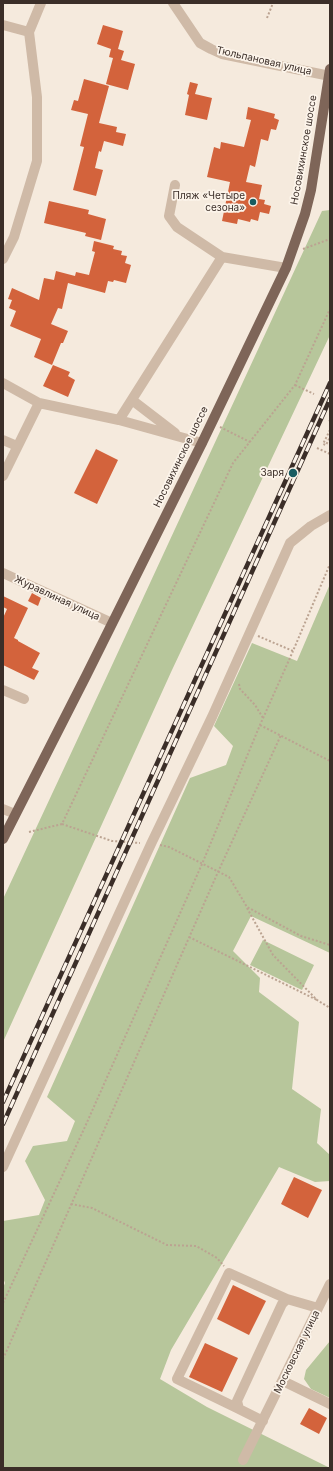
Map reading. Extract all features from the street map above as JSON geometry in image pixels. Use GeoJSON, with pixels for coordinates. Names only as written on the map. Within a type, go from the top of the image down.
{"type":"FeatureCollection","features":[{"type":"Feature","properties":{"kind":"main road","name":"Носовихинское шоссе"},"geometry":{"type":"LineString","coordinates":[[3,838],[212,422],[286,268],[311,190],[330,74]]}},
{"type":"Feature","properties":{"kind":"street"},"geometry":{"type":"LineString","coordinates":[[3,259],[14,237],[37,161],[37,97],[29,32],[41,3]]}},
{"type":"Feature","properties":{"kind":"street","name":"Тюльпановая улица"},"geometry":{"type":"LineString","coordinates":[[173,3],[200,43],[222,54],[330,74]]}},
{"type":"Feature","properties":{"kind":"street"},"geometry":{"type":"LineString","coordinates":[[3,25],[29,32]]}},
{"type":"Feature","properties":{"kind":"street"},"geometry":{"type":"LineString","coordinates":[[175,185],[169,216],[176,227],[222,257],[286,268]]}},
{"type":"Feature","properties":{"kind":"street"},"geometry":{"type":"LineString","coordinates":[[119,420],[222,257]]}},
{"type":"Feature","properties":{"kind":"street"},"geometry":{"type":"LineString","coordinates":[[3,383],[39,403],[119,420],[202,442]]}},
{"type":"Feature","properties":{"kind":"street"},"geometry":{"type":"LineString","coordinates":[[132,400],[179,436]]}},
{"type":"Feature","properties":{"kind":"street"},"geometry":{"type":"LineString","coordinates":[[3,476],[39,403]]}},
{"type":"Feature","properties":{"kind":"street"},"geometry":{"type":"LineString","coordinates":[[3,440],[17,446]]}},
{"type":"Feature","properties":{"kind":"street"},"geometry":{"type":"LineString","coordinates":[[3,1167],[151,844],[212,717],[290,543],[310,526],[330,514]]}},
{"type":"Feature","properties":{"kind":"street","name":"Журавлиная улица"},"geometry":{"type":"LineString","coordinates":[[3,573],[112,623]]}},
{"type":"Feature","properties":{"kind":"street"},"geometry":{"type":"LineString","coordinates":[[3,690],[24,699]]}},
{"type":"Feature","properties":{"kind":"street"},"geometry":{"type":"LineString","coordinates":[[3,809],[15,814]]}},
{"type":"Feature","properties":{"kind":"street"},"geometry":{"type":"LineString","coordinates":[[263,1421],[177,1379],[229,1272],[287,1299],[318,1308]]}},
{"type":"Feature","properties":{"kind":"street","name":"Московская улица"},"geometry":{"type":"LineString","coordinates":[[243,1460],[330,1284]]}},
{"type":"Feature","properties":{"kind":"street"},"geometry":{"type":"LineString","coordinates":[[239,1409],[237,1401],[282,1304],[287,1299]]}},
{"type":"Feature","properties":{"kind":"street"},"geometry":{"type":"LineString","coordinates":[[283,1381],[330,1404]]}},
{"type":"Feature","properties":{"kind":"path"},"geometry":{"type":"LineString","coordinates":[[267,18],[273,3]]}},
{"type":"Feature","properties":{"kind":"path"},"geometry":{"type":"LineString","coordinates":[[291,254],[330,239]]}},
{"type":"Feature","properties":{"kind":"path"},"geometry":{"type":"LineString","coordinates":[[62,824],[233,463],[295,385],[330,309]]}},
{"type":"Feature","properties":{"kind":"path"},"geometry":{"type":"LineString","coordinates":[[295,385],[314,394]]}},
{"type":"Feature","properties":{"kind":"path"},"geometry":{"type":"LineString","coordinates":[[212,422],[250,442]]}},
{"type":"Feature","properties":{"kind":"path"},"geometry":{"type":"LineString","coordinates":[[330,430],[324,444],[326,446],[330,437]]}},
{"type":"Feature","properties":{"kind":"path"},"geometry":{"type":"LineString","coordinates":[[317,448],[330,454]]}},
{"type":"Feature","properties":{"kind":"path"},"geometry":{"type":"LineString","coordinates":[[3,1303],[84,1129],[202,864],[260,725],[330,564]]}},
{"type":"Feature","properties":{"kind":"path"},"geometry":{"type":"LineString","coordinates":[[247,637],[260,636],[293,651]]}},
{"type":"Feature","properties":{"kind":"path"},"geometry":{"type":"LineString","coordinates":[[234,668],[240,689],[255,705],[263,718]]}},
{"type":"Feature","properties":{"kind":"path"},"geometry":{"type":"LineString","coordinates":[[260,725],[330,760]]}},
{"type":"Feature","properties":{"kind":"path"},"geometry":{"type":"LineString","coordinates":[[3,1359],[189,937],[281,735]]}},
{"type":"Feature","properties":{"kind":"path"},"geometry":{"type":"LineString","coordinates":[[29,832],[62,824],[112,841],[169,847],[229,877],[247,906],[273,955],[317,1000]]}},
{"type":"Feature","properties":{"kind":"path"},"geometry":{"type":"LineString","coordinates":[[247,906],[301,936],[330,945]]}},
{"type":"Feature","properties":{"kind":"path"},"geometry":{"type":"LineString","coordinates":[[189,937],[317,1000],[330,1008]]}},
{"type":"Feature","properties":{"kind":"path"},"geometry":{"type":"LineString","coordinates":[[71,1204],[92,1208],[167,1245],[196,1246],[217,1258],[229,1272]]}},
{"type":"Feature","properties":{"kind":"green space"},"geometry":{"type":"Polygon","coordinates":[[[330,210],[330,335],[172,670],[3,1042],[3,899],[322,211],[330,210]]]}},
{"type":"Feature","properties":{"kind":"green space"},"geometry":{"type":"Polygon","coordinates":[[[330,584],[330,953],[251,916],[233,951],[260,978],[259,992],[299,1022],[292,1089],[321,1109],[317,1143],[330,1155],[330,1181],[315,1182],[279,1167],[171,1350],[160,1379],[207,1407],[330,1468],[3,1468],[3,1288],[5,1283],[3,1278],[3,1221],[39,1215],[45,1200],[25,1161],[33,1146],[67,1141],[75,1121],[47,1097],[190,778],[226,765],[233,746],[214,726],[252,643],[297,661],[330,584]]]}},
{"type":"Feature","properties":{"kind":"green space"},"geometry":{"type":"Polygon","coordinates":[[[263,940],[314,965],[302,990],[250,965],[263,940]]]}},
{"type":"Feature","properties":{"kind":"green space"},"geometry":{"type":"Polygon","coordinates":[[[330,1341],[330,1398],[311,1389],[304,1379],[306,1370],[330,1341]]]}},
{"type":"Feature","properties":{"kind":"building"},"geometry":{"type":"Polygon","coordinates":[[[103,25],[123,31],[118,49],[124,51],[121,60],[135,64],[128,90],[106,84],[113,58],[109,57],[111,49],[97,44],[103,25]]]}},
{"type":"Feature","properties":{"kind":"building"},"geometry":{"type":"Polygon","coordinates":[[[84,79],[109,86],[99,123],[117,127],[116,132],[126,134],[123,146],[104,141],[101,152],[99,151],[95,168],[103,170],[96,196],[73,190],[84,147],[80,146],[88,114],[71,110],[74,100],[78,101],[84,79]]]}},
{"type":"Feature","properties":{"kind":"building"},"geometry":{"type":"Polygon","coordinates":[[[190,82],[198,84],[195,94],[212,98],[207,120],[185,115],[190,82]]]}},
{"type":"Feature","properties":{"kind":"building"},"geometry":{"type":"Polygon","coordinates":[[[248,107],[275,114],[274,118],[279,120],[276,130],[271,129],[268,141],[261,139],[255,167],[250,165],[246,182],[262,185],[259,199],[265,200],[264,204],[271,206],[269,214],[260,212],[258,221],[251,219],[250,222],[238,219],[237,224],[222,221],[230,182],[207,177],[214,147],[220,149],[221,142],[244,147],[251,120],[246,119],[248,107]]]}},
{"type":"Feature","properties":{"kind":"building"},"geometry":{"type":"Polygon","coordinates":[[[49,201],[89,210],[88,214],[106,219],[101,240],[85,236],[86,233],[44,223],[49,201]]]}},
{"type":"Feature","properties":{"kind":"building"},"geometry":{"type":"Polygon","coordinates":[[[94,241],[114,246],[113,249],[122,251],[121,255],[127,256],[125,263],[131,265],[126,283],[114,280],[113,282],[108,281],[105,293],[68,283],[62,309],[58,308],[51,324],[68,331],[63,343],[61,343],[52,365],[34,357],[41,339],[10,326],[16,311],[9,308],[12,300],[8,299],[12,288],[39,300],[44,278],[54,280],[56,271],[75,276],[76,272],[89,275],[95,252],[92,251],[94,241]]]}},
{"type":"Feature","properties":{"kind":"building"},"geometry":{"type":"Polygon","coordinates":[[[53,365],[70,372],[68,376],[75,380],[68,397],[43,386],[53,365]]]}},
{"type":"Feature","properties":{"kind":"building"},"geometry":{"type":"Polygon","coordinates":[[[96,449],[118,460],[97,504],[74,493],[96,449]]]}},
{"type":"Feature","properties":{"kind":"building"},"geometry":{"type":"Polygon","coordinates":[[[32,593],[41,598],[38,606],[28,601],[32,593]]]}},
{"type":"Feature","properties":{"kind":"building"},"geometry":{"type":"Polygon","coordinates":[[[3,596],[28,608],[14,638],[40,653],[32,668],[39,671],[34,680],[3,665],[3,618],[7,609],[3,607],[3,596]]]}},
{"type":"Feature","properties":{"kind":"building"},"geometry":{"type":"Polygon","coordinates":[[[294,1177],[322,1190],[308,1218],[281,1204],[294,1177]]]}},
{"type":"Feature","properties":{"kind":"building"},"geometry":{"type":"Polygon","coordinates":[[[233,1285],[266,1301],[249,1335],[217,1319],[233,1285]]]}},
{"type":"Feature","properties":{"kind":"building"},"geometry":{"type":"Polygon","coordinates":[[[205,1343],[238,1358],[222,1392],[189,1377],[205,1343]]]}},
{"type":"Feature","properties":{"kind":"building"},"geometry":{"type":"Polygon","coordinates":[[[309,1408],[327,1418],[319,1434],[300,1424],[309,1408]]]}},
{"type":"Feature","properties":{"kind":"railway"},"geometry":{"type":"LineString","coordinates":[[3,1102],[330,383]]}},
{"type":"Feature","properties":{"kind":"railway"},"geometry":{"type":"LineString","coordinates":[[3,1124],[330,399]]}},
{"type":"Feature","properties":{"kind":"place","name":"Пляж «Четыре сезона»"},"geometry":{"type":"Point","coordinates":[253,202]}},
{"type":"Feature","properties":{"kind":"place","name":"Заря"},"geometry":{"type":"Point","coordinates":[293,473]}}]}
